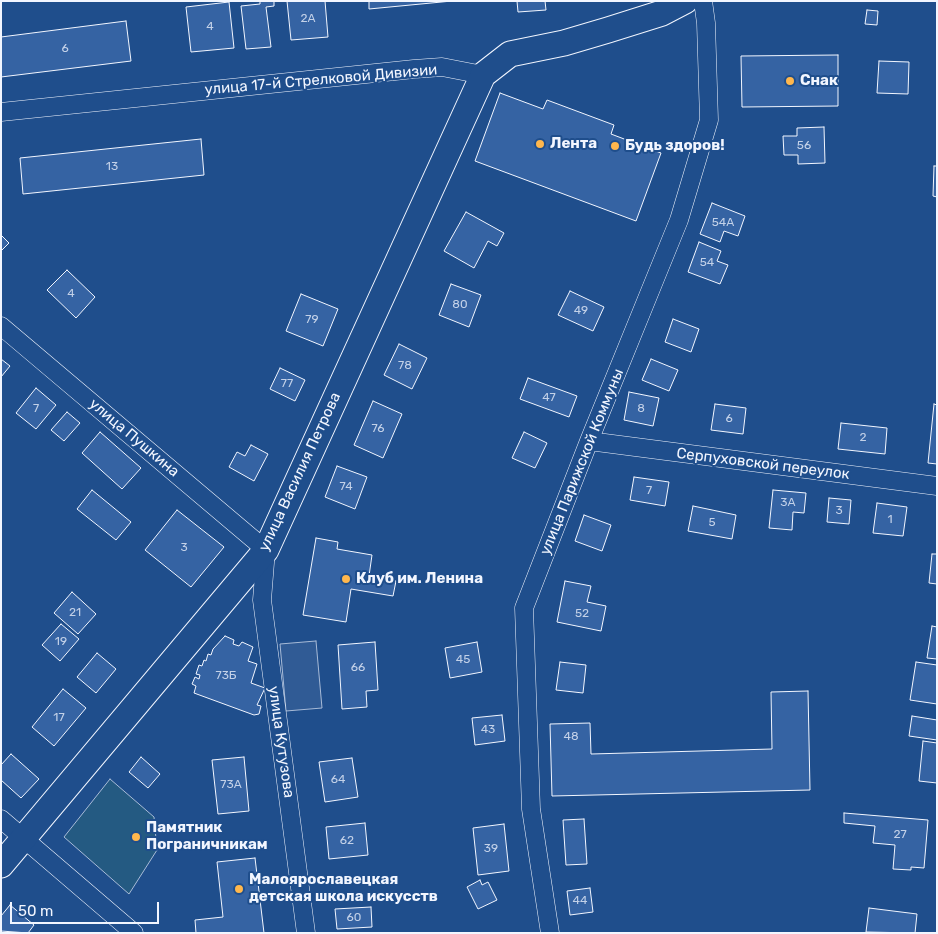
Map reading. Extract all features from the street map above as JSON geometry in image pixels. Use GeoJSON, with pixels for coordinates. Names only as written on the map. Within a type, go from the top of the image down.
{"type":"FeatureCollection","features":[{"type":"Feature","properties":{"kind":"main road"},"geometry":{"type":"LineString","coordinates":[[483,75],[510,54],[582,38],[662,12],[686,1]]}},
{"type":"Feature","properties":{"kind":"main road","name":"улица Василия Петрова"},"geometry":{"type":"LineString","coordinates":[[1,865],[266,550],[483,75]]}},
{"type":"Feature","properties":{"kind":"street","name":"улица Парижской Коммуны"},"geometry":{"type":"LineString","coordinates":[[550,933],[531,809],[524,608],[589,441],[679,220],[709,120],[706,23],[703,1]]}},
{"type":"Feature","properties":{"kind":"street","name":"улица 17-й Стрелковой Дивизии"},"geometry":{"type":"LineString","coordinates":[[1,112],[414,69],[442,68],[483,75]]}},
{"type":"Feature","properties":{"kind":"street","name":"улица Пушкина"},"geometry":{"type":"LineString","coordinates":[[1,326],[266,550]]}},
{"type":"Feature","properties":{"kind":"street","name":"Серпуховской переулок"},"geometry":{"type":"LineString","coordinates":[[589,441],[937,486]]}},
{"type":"Feature","properties":{"kind":"street","name":"улица Кутузова"},"geometry":{"type":"LineString","coordinates":[[266,550],[262,600],[306,933]]}},
{"type":"Feature","properties":{"kind":"street"},"geometry":{"type":"LineString","coordinates":[[1,819],[22,839],[134,933]]}},
{"type":"Feature","properties":{"kind":"shaded area"},"geometry":{"type":"Polygon","coordinates":[[[316,641],[322,708],[286,711],[280,644],[316,641]]]}},
{"type":"Feature","properties":{"kind":"shaded area"},"geometry":{"type":"Polygon","coordinates":[[[110,779],[154,817],[157,850],[129,894],[64,837],[110,779]]]}},
{"type":"Feature","properties":{"kind":"building"},"geometry":{"type":"Polygon","coordinates":[[[260,1],[274,1],[274,6],[266,7],[271,47],[246,49],[241,6],[260,4],[260,1]]]}},
{"type":"Feature","properties":{"kind":"building"},"geometry":{"type":"Polygon","coordinates":[[[287,1],[325,1],[328,37],[291,40],[287,1]]]}},
{"type":"Feature","properties":{"kind":"building"},"geometry":{"type":"Polygon","coordinates":[[[369,1],[452,1],[369,9],[369,1]]]}},
{"type":"Feature","properties":{"kind":"building"},"geometry":{"type":"Polygon","coordinates":[[[517,1],[545,1],[546,10],[518,12],[517,1]]]}},
{"type":"Feature","properties":{"kind":"building"},"geometry":{"type":"Polygon","coordinates":[[[229,2],[234,48],[191,52],[186,7],[229,2]]]}},
{"type":"Feature","properties":{"kind":"building"},"geometry":{"type":"Polygon","coordinates":[[[867,10],[878,11],[877,25],[865,24],[867,10]]]}},
{"type":"Feature","properties":{"kind":"building"},"geometry":{"type":"Polygon","coordinates":[[[126,21],[131,61],[1,77],[1,37],[126,21]]]}},
{"type":"Feature","properties":{"kind":"building","name":"Снак"},"geometry":{"type":"Polygon","coordinates":[[[838,55],[838,106],[742,107],[741,56],[838,55]]]}},
{"type":"Feature","properties":{"kind":"building"},"geometry":{"type":"Polygon","coordinates":[[[879,61],[909,62],[908,94],[877,93],[879,61]]]}},
{"type":"Feature","properties":{"kind":"building"},"geometry":{"type":"Polygon","coordinates":[[[500,93],[543,109],[547,100],[614,125],[611,134],[661,153],[636,221],[475,161],[500,93]]]}},
{"type":"Feature","properties":{"kind":"building"},"geometry":{"type":"Polygon","coordinates":[[[824,127],[825,163],[798,164],[798,155],[784,155],[783,136],[797,136],[797,128],[824,127]]]}},
{"type":"Feature","properties":{"kind":"building"},"geometry":{"type":"Polygon","coordinates":[[[201,139],[204,175],[23,194],[20,158],[201,139]]]}},
{"type":"Feature","properties":{"kind":"building"},"geometry":{"type":"Polygon","coordinates":[[[934,166],[937,166],[937,197],[933,196],[934,166]]]}},
{"type":"Feature","properties":{"kind":"building"},"geometry":{"type":"Polygon","coordinates":[[[712,203],[745,216],[738,236],[724,231],[720,242],[700,234],[712,203]]]}},
{"type":"Feature","properties":{"kind":"building"},"geometry":{"type":"Polygon","coordinates":[[[466,212],[504,233],[497,246],[488,241],[474,268],[444,251],[466,212]]]}},
{"type":"Feature","properties":{"kind":"building"},"geometry":{"type":"Polygon","coordinates":[[[1,235],[9,243],[1,251],[1,235]]]}},
{"type":"Feature","properties":{"kind":"building"},"geometry":{"type":"Polygon","coordinates":[[[699,242],[721,251],[717,261],[728,265],[720,284],[688,272],[699,242]]]}},
{"type":"Feature","properties":{"kind":"building"},"geometry":{"type":"Polygon","coordinates":[[[67,270],[95,297],[76,318],[47,290],[67,270]]]}},
{"type":"Feature","properties":{"kind":"building"},"geometry":{"type":"Polygon","coordinates":[[[451,284],[481,295],[469,327],[439,315],[451,284]]]}},
{"type":"Feature","properties":{"kind":"building"},"geometry":{"type":"Polygon","coordinates":[[[570,291],[604,307],[593,331],[558,315],[570,291]]]}},
{"type":"Feature","properties":{"kind":"building"},"geometry":{"type":"Polygon","coordinates":[[[301,294],[338,309],[323,346],[286,331],[301,294]]]}},
{"type":"Feature","properties":{"kind":"building"},"geometry":{"type":"Polygon","coordinates":[[[673,319],[699,329],[691,352],[665,342],[673,319]]]}},
{"type":"Feature","properties":{"kind":"building"},"geometry":{"type":"Polygon","coordinates":[[[399,344],[427,358],[412,389],[384,375],[399,344]]]}},
{"type":"Feature","properties":{"kind":"building"},"geometry":{"type":"Polygon","coordinates":[[[1,359],[10,366],[1,377],[1,359]]]}},
{"type":"Feature","properties":{"kind":"building"},"geometry":{"type":"Polygon","coordinates":[[[651,359],[678,370],[669,391],[642,380],[651,359]]]}},
{"type":"Feature","properties":{"kind":"building"},"geometry":{"type":"Polygon","coordinates":[[[280,368],[305,380],[295,401],[270,389],[280,368]]]}},
{"type":"Feature","properties":{"kind":"building"},"geometry":{"type":"Polygon","coordinates":[[[528,378],[577,396],[569,417],[520,399],[528,378]]]}},
{"type":"Feature","properties":{"kind":"building"},"geometry":{"type":"Polygon","coordinates":[[[36,388],[56,405],[36,429],[16,413],[36,388]]]}},
{"type":"Feature","properties":{"kind":"building"},"geometry":{"type":"Polygon","coordinates":[[[629,392],[659,398],[653,426],[624,420],[629,392]]]}},
{"type":"Feature","properties":{"kind":"building"},"geometry":{"type":"Polygon","coordinates":[[[373,401],[402,414],[383,458],[354,445],[373,401]]]}},
{"type":"Feature","properties":{"kind":"building"},"geometry":{"type":"Polygon","coordinates":[[[715,404],[746,408],[743,434],[711,430],[715,404]]]}},
{"type":"Feature","properties":{"kind":"building"},"geometry":{"type":"Polygon","coordinates":[[[934,404],[937,405],[937,464],[928,463],[934,404]]]}},
{"type":"Feature","properties":{"kind":"building"},"geometry":{"type":"Polygon","coordinates":[[[67,412],[80,423],[64,441],[51,430],[67,412]]]}},
{"type":"Feature","properties":{"kind":"building"},"geometry":{"type":"Polygon","coordinates":[[[841,423],[887,428],[885,454],[838,449],[841,423]]]}},
{"type":"Feature","properties":{"kind":"building"},"geometry":{"type":"Polygon","coordinates":[[[100,432],[141,468],[122,489],[82,453],[100,432]]]}},
{"type":"Feature","properties":{"kind":"building"},"geometry":{"type":"Polygon","coordinates":[[[524,432],[547,443],[535,468],[512,458],[524,432]]]}},
{"type":"Feature","properties":{"kind":"building"},"geometry":{"type":"Polygon","coordinates":[[[251,445],[268,454],[254,481],[229,467],[237,452],[245,456],[251,445]]]}},
{"type":"Feature","properties":{"kind":"building"},"geometry":{"type":"Polygon","coordinates":[[[337,466],[367,477],[355,509],[325,497],[337,466]]]}},
{"type":"Feature","properties":{"kind":"building"},"geometry":{"type":"Polygon","coordinates":[[[634,477],[669,482],[665,506],[630,500],[634,477]]]}},
{"type":"Feature","properties":{"kind":"building"},"geometry":{"type":"Polygon","coordinates":[[[92,490],[131,522],[116,540],[77,509],[92,490]]]}},
{"type":"Feature","properties":{"kind":"building"},"geometry":{"type":"Polygon","coordinates":[[[773,490],[806,493],[804,513],[793,512],[792,530],[769,528],[773,490]]]}},
{"type":"Feature","properties":{"kind":"building"},"geometry":{"type":"Polygon","coordinates":[[[829,498],[851,500],[849,524],[827,522],[829,498]]]}},
{"type":"Feature","properties":{"kind":"building"},"geometry":{"type":"Polygon","coordinates":[[[877,503],[907,507],[903,536],[873,533],[877,503]]]}},
{"type":"Feature","properties":{"kind":"building"},"geometry":{"type":"Polygon","coordinates":[[[693,506],[736,515],[732,539],[688,531],[693,506]]]}},
{"type":"Feature","properties":{"kind":"building"},"geometry":{"type":"Polygon","coordinates":[[[177,510],[224,547],[191,587],[145,550],[177,510]]]}},
{"type":"Feature","properties":{"kind":"building"},"geometry":{"type":"Polygon","coordinates":[[[584,515],[611,525],[602,551],[575,541],[584,515]]]}},
{"type":"Feature","properties":{"kind":"building","name":"Клуб им. Ленина"},"geometry":{"type":"Polygon","coordinates":[[[316,538],[338,542],[337,549],[372,555],[369,576],[396,581],[393,596],[351,589],[346,622],[303,615],[316,538]]]}},
{"type":"Feature","properties":{"kind":"building"},"geometry":{"type":"Polygon","coordinates":[[[932,554],[937,554],[937,584],[929,583],[932,554]]]}},
{"type":"Feature","properties":{"kind":"building"},"geometry":{"type":"Polygon","coordinates":[[[565,581],[591,586],[587,602],[606,606],[601,631],[557,622],[565,581]]]}},
{"type":"Feature","properties":{"kind":"building"},"geometry":{"type":"Polygon","coordinates":[[[72,592],[96,614],[78,634],[54,613],[72,592]]]}},
{"type":"Feature","properties":{"kind":"building"},"geometry":{"type":"Polygon","coordinates":[[[61,624],[79,639],[60,661],[42,645],[61,624]]]}},
{"type":"Feature","properties":{"kind":"building"},"geometry":{"type":"Polygon","coordinates":[[[932,626],[937,627],[937,659],[927,658],[932,626]]]}},
{"type":"Feature","properties":{"kind":"building"},"geometry":{"type":"Polygon","coordinates":[[[225,636],[234,640],[233,644],[239,646],[242,642],[253,647],[248,661],[257,664],[251,683],[265,688],[257,705],[261,706],[259,714],[254,715],[194,693],[196,686],[192,684],[195,677],[199,679],[200,675],[196,674],[199,665],[202,666],[208,654],[211,655],[213,649],[225,636]]]}},
{"type":"Feature","properties":{"kind":"building"},"geometry":{"type":"Polygon","coordinates":[[[375,642],[378,690],[366,691],[367,707],[342,709],[338,645],[375,642]]]}},
{"type":"Feature","properties":{"kind":"building"},"geometry":{"type":"Polygon","coordinates":[[[477,642],[482,672],[450,678],[445,648],[477,642]]]}},
{"type":"Feature","properties":{"kind":"building"},"geometry":{"type":"Polygon","coordinates":[[[97,653],[116,669],[96,693],[77,677],[97,653]]]}},
{"type":"Feature","properties":{"kind":"building"},"geometry":{"type":"Polygon","coordinates":[[[560,662],[586,665],[583,693],[556,690],[560,662]]]}},
{"type":"Feature","properties":{"kind":"building"},"geometry":{"type":"Polygon","coordinates":[[[916,662],[937,665],[937,704],[910,700],[916,662]]]}},
{"type":"Feature","properties":{"kind":"building"},"geometry":{"type":"Polygon","coordinates":[[[63,689],[86,708],[54,746],[32,727],[63,689]]]}},
{"type":"Feature","properties":{"kind":"building"},"geometry":{"type":"Polygon","coordinates":[[[808,691],[810,790],[552,796],[550,724],[590,723],[591,754],[772,749],[771,692],[808,691]]]}},
{"type":"Feature","properties":{"kind":"building"},"geometry":{"type":"Polygon","coordinates":[[[502,715],[505,741],[475,745],[472,718],[502,715]]]}},
{"type":"Feature","properties":{"kind":"building"},"geometry":{"type":"Polygon","coordinates":[[[912,716],[937,720],[937,740],[909,736],[912,716]]]}},
{"type":"Feature","properties":{"kind":"building"},"geometry":{"type":"Polygon","coordinates":[[[923,741],[937,743],[937,783],[919,781],[923,741]]]}},
{"type":"Feature","properties":{"kind":"building"},"geometry":{"type":"Polygon","coordinates":[[[11,754],[39,779],[21,798],[1,780],[1,765],[11,754]]]}},
{"type":"Feature","properties":{"kind":"building"},"geometry":{"type":"Polygon","coordinates":[[[141,757],[160,774],[148,788],[129,772],[141,757]]]}},
{"type":"Feature","properties":{"kind":"building"},"geometry":{"type":"Polygon","coordinates":[[[244,757],[249,811],[218,814],[212,760],[244,757]]]}},
{"type":"Feature","properties":{"kind":"building"},"geometry":{"type":"Polygon","coordinates":[[[352,758],[358,797],[325,802],[319,762],[352,758]]]}},
{"type":"Feature","properties":{"kind":"building"},"geometry":{"type":"Polygon","coordinates":[[[844,813],[928,820],[924,868],[911,867],[911,870],[893,869],[895,845],[873,843],[875,826],[844,823],[844,813]]]}},
{"type":"Feature","properties":{"kind":"building"},"geometry":{"type":"Polygon","coordinates":[[[584,819],[587,864],[566,865],[563,820],[584,819]]]}},
{"type":"Feature","properties":{"kind":"building"},"geometry":{"type":"Polygon","coordinates":[[[365,823],[368,855],[329,859],[326,827],[365,823]]]}},
{"type":"Feature","properties":{"kind":"building"},"geometry":{"type":"Polygon","coordinates":[[[504,824],[509,871],[478,875],[473,828],[504,824]]]}},
{"type":"Feature","properties":{"kind":"building","name":"Малоярославецкая детская школа искусств"},"geometry":{"type":"Polygon","coordinates":[[[255,858],[264,933],[196,933],[195,920],[223,917],[217,862],[255,858]]]}},
{"type":"Feature","properties":{"kind":"building"},"geometry":{"type":"Polygon","coordinates":[[[480,880],[482,885],[488,882],[497,900],[478,909],[467,887],[480,880]]]}},
{"type":"Feature","properties":{"kind":"building"},"geometry":{"type":"Polygon","coordinates":[[[590,888],[593,912],[570,915],[567,891],[590,888]]]}},
{"type":"Feature","properties":{"kind":"building"},"geometry":{"type":"Polygon","coordinates":[[[10,905],[34,925],[28,933],[1,931],[1,916],[10,905]]]}},
{"type":"Feature","properties":{"kind":"building"},"geometry":{"type":"Polygon","coordinates":[[[371,907],[372,927],[337,929],[335,909],[371,907]]]}},
{"type":"Feature","properties":{"kind":"building"},"geometry":{"type":"Polygon","coordinates":[[[869,908],[917,914],[915,933],[866,932],[869,908]]]}},
{"type":"Feature","properties":{"kind":"place","name":"Снак"},"geometry":{"type":"Point","coordinates":[790,81]}},
{"type":"Feature","properties":{"kind":"place","name":"Лента"},"geometry":{"type":"Point","coordinates":[540,144]}},
{"type":"Feature","properties":{"kind":"place","name":"Будь здоров!"},"geometry":{"type":"Point","coordinates":[615,146]}},
{"type":"Feature","properties":{"kind":"place","name":"Клуб им. Ленина"},"geometry":{"type":"Point","coordinates":[346,579]}},
{"type":"Feature","properties":{"kind":"place","name":"Памятник Пограничникам"},"geometry":{"type":"Point","coordinates":[136,837]}},
{"type":"Feature","properties":{"kind":"place","name":"Малоярославецкая детская школа искусств"},"geometry":{"type":"Point","coordinates":[239,889]}}]}
